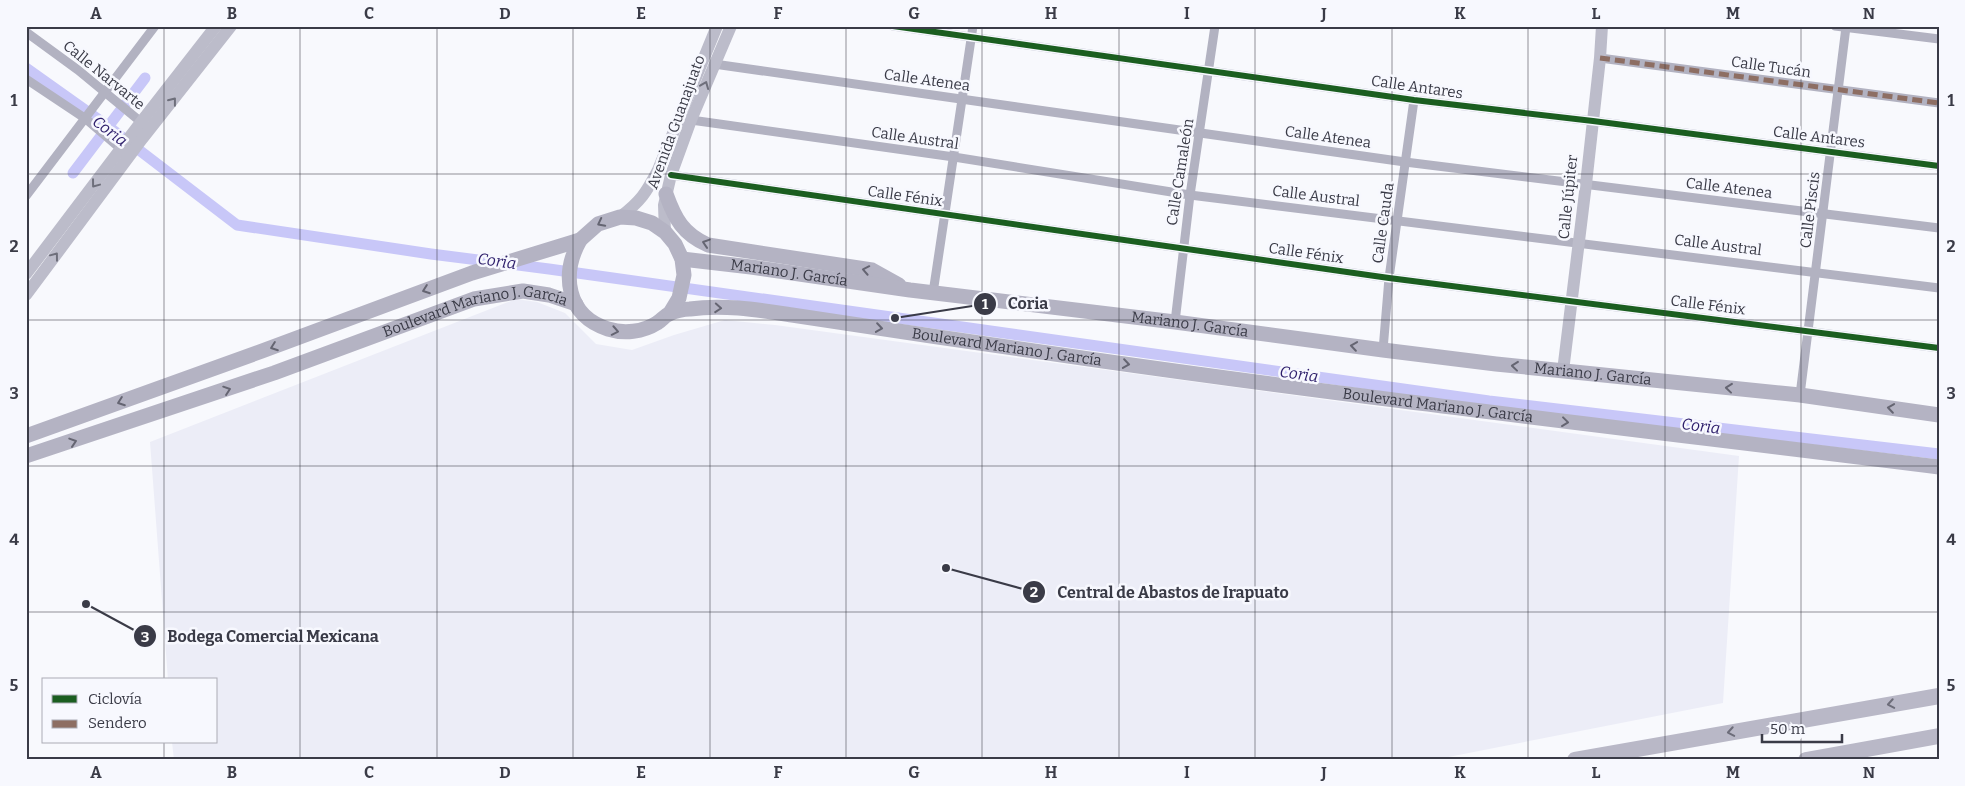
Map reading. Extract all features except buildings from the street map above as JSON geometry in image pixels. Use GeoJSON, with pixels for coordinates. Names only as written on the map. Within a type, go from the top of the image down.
{"type":"FeatureCollection","features":[{"type":"Feature","properties":{"kind":"highway"},"geometry":{"type":"LineString","coordinates":[[1575,760],[1939,696]]}},
{"type":"Feature","properties":{"kind":"highway"},"geometry":{"type":"LineString","coordinates":[[1806,760],[1939,736]]}},
{"type":"Feature","properties":{"kind":"main road"},"geometry":{"type":"LineString","coordinates":[[666,194],[674,216],[682,227],[694,239],[708,245],[872,270],[910,290]]}},
{"type":"Feature","properties":{"kind":"main road"},"geometry":{"type":"LineString","coordinates":[[576,304],[570,289],[568,272],[572,255],[580,240],[598,224],[620,217],[636,218],[652,223],[665,232],[675,244],[682,259],[684,275],[679,298],[670,313]]}},
{"type":"Feature","properties":{"kind":"main road","name":"Boulevard Mariano J. García"},"geometry":{"type":"LineString","coordinates":[[26,436],[472,273],[580,240]]}},
{"type":"Feature","properties":{"kind":"main road","name":"Mariano J. García"},"geometry":{"type":"LineString","coordinates":[[682,259],[1383,350],[1563,371],[1800,395],[1939,415]]}},
{"type":"Feature","properties":{"kind":"main road","name":"Boulevard Mariano J. García"},"geometry":{"type":"LineString","coordinates":[[26,456],[274,373],[474,300],[522,291],[549,295],[576,304],[592,321],[607,329],[624,332],[649,327],[670,313],[708,307],[765,311],[1096,360],[1503,414],[1939,467]]}},
{"type":"Feature","properties":{"kind":"street"},"geometry":{"type":"LineString","coordinates":[[26,196],[89,119],[155,26]]}},
{"type":"Feature","properties":{"kind":"street"},"geometry":{"type":"LineString","coordinates":[[26,296],[126,149],[140,124],[216,26]]}},
{"type":"Feature","properties":{"kind":"street"},"geometry":{"type":"LineString","coordinates":[[26,274],[126,149],[142,139],[231,26]]}},
{"type":"Feature","properties":{"kind":"street","name":"Avenida Guanajuato"},"geometry":{"type":"LineString","coordinates":[[620,217],[639,203],[647,192],[658,170],[717,26]]}},
{"type":"Feature","properties":{"kind":"street","name":"Avenida Guanajuato"},"geometry":{"type":"LineString","coordinates":[[665,232],[663,214],[671,175],[691,120],[730,26]]}},
{"type":"Feature","properties":{"kind":"street","name":"Calle Antares"},"geometry":{"type":"LineString","coordinates":[[893,26],[972,39],[1210,70],[1414,100],[1939,166]]}},
{"type":"Feature","properties":{"kind":"street"},"geometry":{"type":"LineString","coordinates":[[933,293],[973,26]]}},
{"type":"Feature","properties":{"kind":"street","name":"Calle Camaleón"},"geometry":{"type":"LineString","coordinates":[[1175,322],[1190,195],[1215,26]]}},
{"type":"Feature","properties":{"kind":"street","name":"Calle Júpiter"},"geometry":{"type":"LineString","coordinates":[[1563,371],[1580,242],[1602,26]]}},
{"type":"Feature","properties":{"kind":"street"},"geometry":{"type":"LineString","coordinates":[[1835,26],[1893,29],[1939,39]]}},
{"type":"Feature","properties":{"kind":"street","name":"Calle Piscis"},"geometry":{"type":"LineString","coordinates":[[1800,395],[1846,27]]}},
{"type":"Feature","properties":{"kind":"street","name":"Calle Narvarte"},"geometry":{"type":"LineString","coordinates":[[26,32],[78,70],[140,124]]}},
{"type":"Feature","properties":{"kind":"street","name":"Calle Tucán"},"geometry":{"type":"LineString","coordinates":[[1600,58],[1939,103]]}},
{"type":"Feature","properties":{"kind":"street","name":"Calle Atenea"},"geometry":{"type":"LineString","coordinates":[[714,64],[1405,162],[1939,228]]}},
{"type":"Feature","properties":{"kind":"street"},"geometry":{"type":"LineString","coordinates":[[26,79],[89,119],[110,140],[126,149]]}},
{"type":"Feature","properties":{"kind":"street","name":"Calle Cauda"},"geometry":{"type":"LineString","coordinates":[[1383,350],[1389,278],[1414,100]]}},
{"type":"Feature","properties":{"kind":"street","name":"Calle Austral"},"geometry":{"type":"LineString","coordinates":[[691,120],[954,157],[1190,195],[1939,288]]}},
{"type":"Feature","properties":{"kind":"street","name":"Calle Fénix"},"geometry":{"type":"LineString","coordinates":[[671,175],[1389,278],[1939,348]]}},
{"type":"Feature","properties":{"kind":"shaded area"},"geometry":{"type":"Polygon","coordinates":[[[516,299],[537,302],[565,313],[596,344],[632,350],[725,320],[775,325],[1739,456],[1723,703],[1433,760],[174,760],[172,744],[218,744],[218,678],[168,678],[150,442],[516,299]]]}},
{"type":"Feature","properties":{"kind":"waterway","name":"Coria"},"geometry":{"type":"LineString","coordinates":[[26,68],[109,127],[237,225],[431,254],[1489,401],[1939,454]]}},
{"type":"Feature","properties":{"kind":"waterway","name":"Coria"},"geometry":{"type":"LineString","coordinates":[[73,173],[145,78]]}},
{"type":"Feature","properties":{"kind":"marked path"},"geometry":{"type":"LineString","coordinates":[[1600,58],[1939,103]]}},
{"type":"Feature","properties":{"kind":"cycle path"},"geometry":{"type":"LineString","coordinates":[[893,26],[1414,100],[1939,166]]}},
{"type":"Feature","properties":{"kind":"cycle path"},"geometry":{"type":"LineString","coordinates":[[671,175],[1389,278],[1939,348]]}},
{"type":"Feature","properties":{"kind":"place","name":"Coria"},"geometry":{"type":"Point","coordinates":[895,318]}},
{"type":"Feature","properties":{"kind":"place","name":"Central de Abastos de Irapuato"},"geometry":{"type":"Point","coordinates":[946,568]}},
{"type":"Feature","properties":{"kind":"place","name":"Bodega Comercial Mexicana"},"geometry":{"type":"Point","coordinates":[86,604]}}]}
